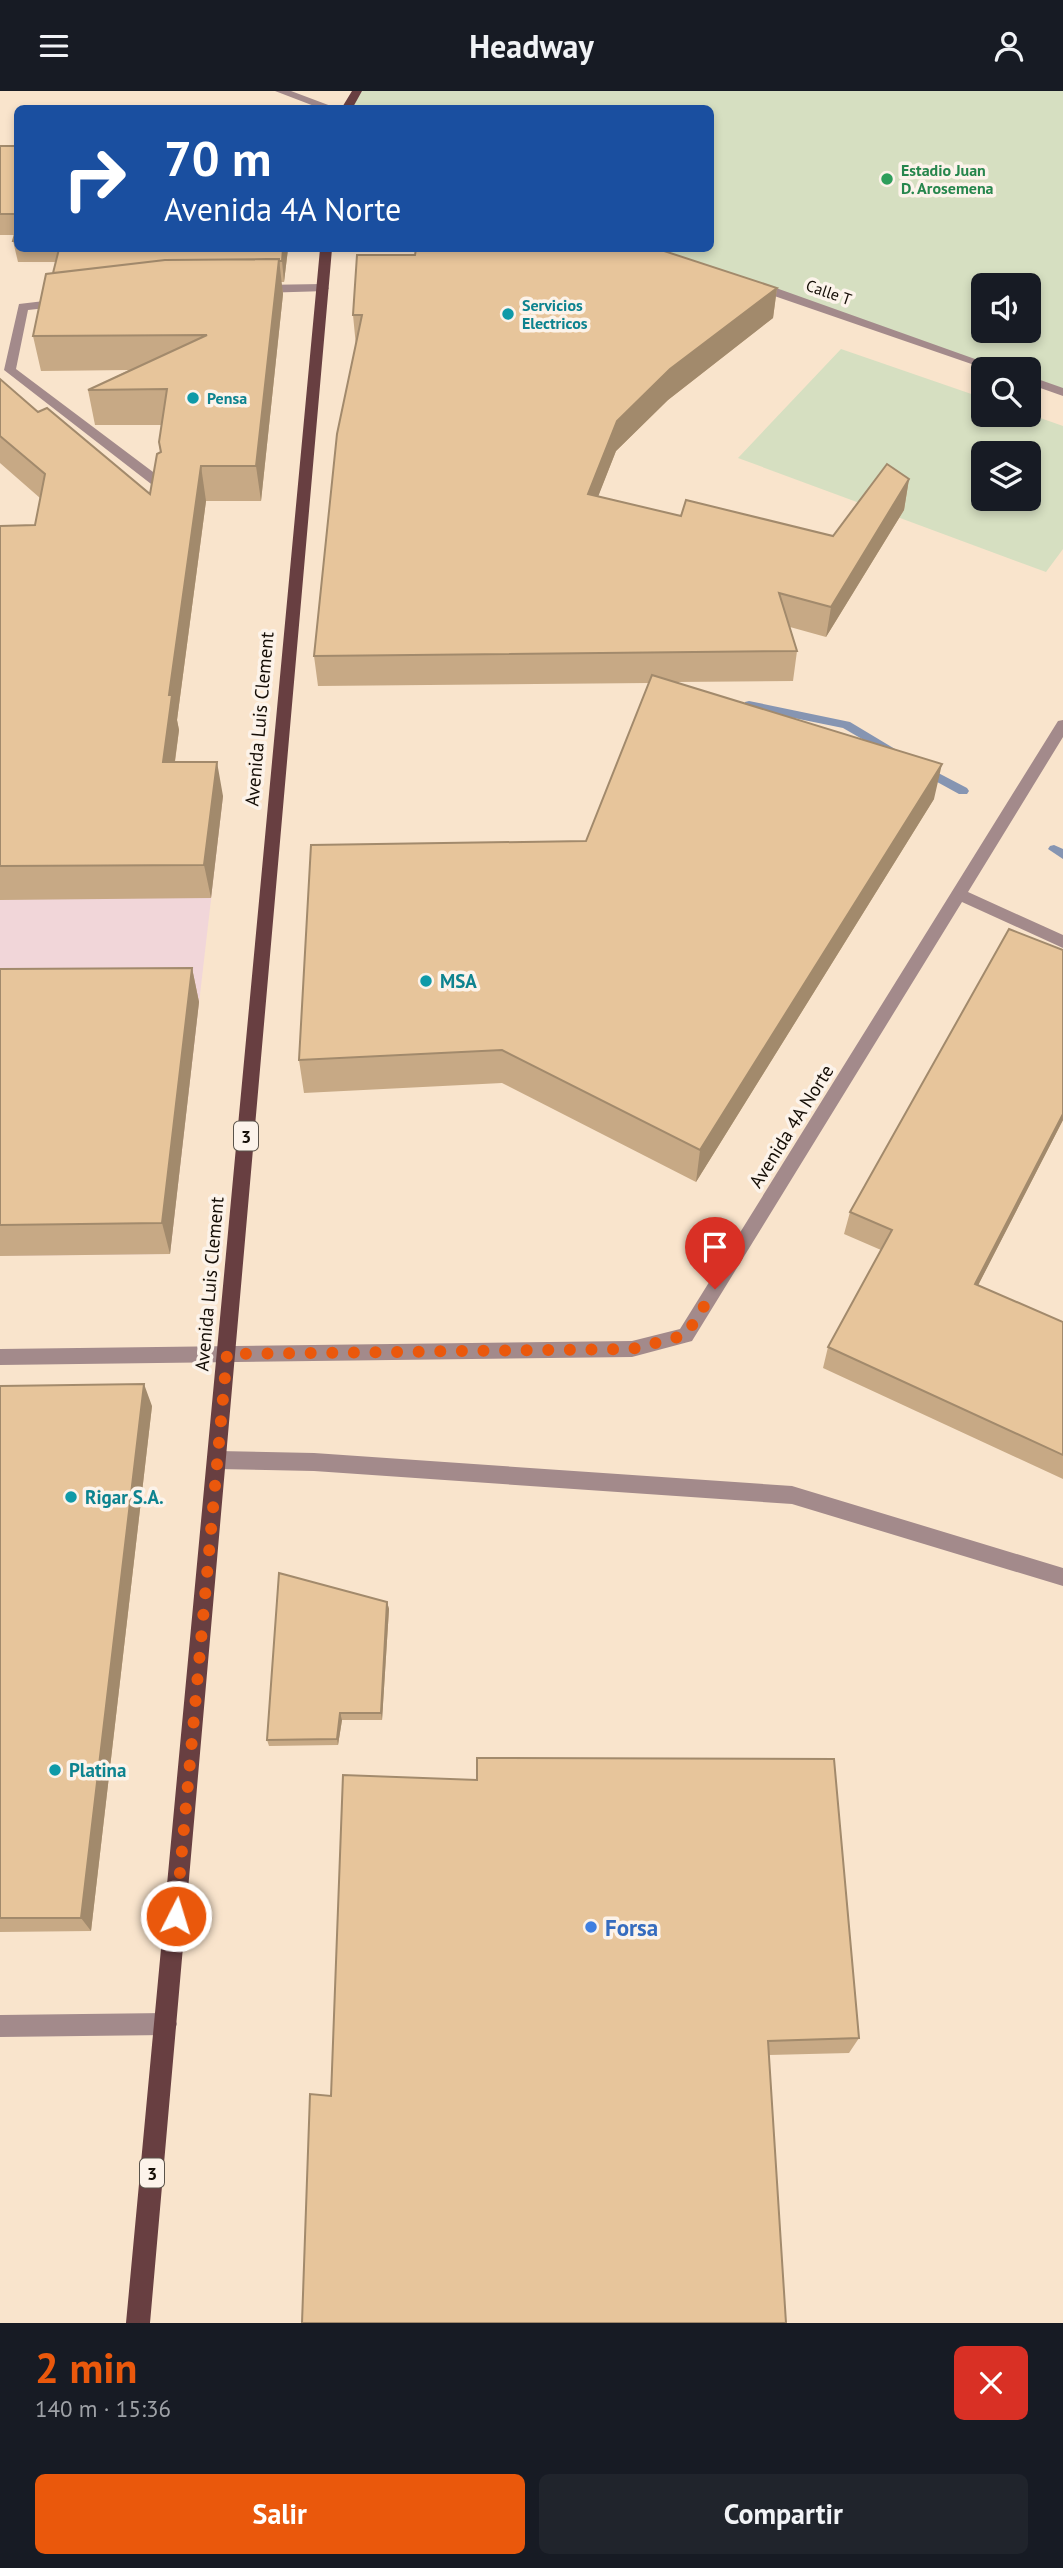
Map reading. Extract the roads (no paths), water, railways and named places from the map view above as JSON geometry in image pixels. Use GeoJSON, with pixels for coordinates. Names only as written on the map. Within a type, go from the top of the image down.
{"type":"FeatureCollection","features":[{"type":"Feature","properties":{"kind":"main road","name":"Avenida Luis Clement"},"geometry":{"type":"LineString","coordinates":[[138,2323],[326,252]]}},
{"type":"Feature","properties":{"kind":"street"},"geometry":{"type":"LineString","coordinates":[[280,91],[324,105]]}},
{"type":"Feature","properties":{"kind":"street","name":"Calle T"},"geometry":{"type":"LineString","coordinates":[[739,280],[971,360]]}},
{"type":"Feature","properties":{"kind":"street"},"geometry":{"type":"LineString","coordinates":[[246,289],[323,288]]}},
{"type":"Feature","properties":{"kind":"street"},"geometry":{"type":"LineString","coordinates":[[77,301],[23,307],[10,370],[160,484]]}},
{"type":"Feature","properties":{"kind":"street"},"geometry":{"type":"LineString","coordinates":[[1041,384],[1063,392]]}},
{"type":"Feature","properties":{"kind":"street","name":"Avenida 4A Norte"},"geometry":{"type":"LineString","coordinates":[[0,1357],[632,1349],[686,1335],[1063,725]]}},
{"type":"Feature","properties":{"kind":"street"},"geometry":{"type":"LineString","coordinates":[[959,894],[1063,942]]}},
{"type":"Feature","properties":{"kind":"street"},"geometry":{"type":"LineString","coordinates":[[218,1460],[314,1462],[792,1495],[1063,1577]]}},
{"type":"Feature","properties":{"kind":"street"},"geometry":{"type":"LineString","coordinates":[[0,2026],[166,2024]]}},
{"type":"Feature","properties":{"kind":"waterway"},"geometry":{"type":"LineString","coordinates":[[749,705],[846,725],[899,755]]}},
{"type":"Feature","properties":{"kind":"waterway"},"geometry":{"type":"LineString","coordinates":[[923,769],[963,791]]}},
{"type":"Feature","properties":{"kind":"waterway"},"geometry":{"type":"LineString","coordinates":[[1054,849],[1063,855]]}},
{"type":"Feature","properties":{"kind":"place","name":"Estadio Juan D. Arosemena"},"geometry":{"type":"Point","coordinates":[887,179]}},
{"type":"Feature","properties":{"kind":"place","name":"Servicios Electricos"},"geometry":{"type":"Point","coordinates":[508,314]}},
{"type":"Feature","properties":{"kind":"place","name":"Pensa"},"geometry":{"type":"Point","coordinates":[193,398]}},
{"type":"Feature","properties":{"kind":"place","name":"MSA"},"geometry":{"type":"Point","coordinates":[426,981]}},
{"type":"Feature","properties":{"kind":"place","name":"Rigar S.A."},"geometry":{"type":"Point","coordinates":[71,1497]}},
{"type":"Feature","properties":{"kind":"place","name":"Platina"},"geometry":{"type":"Point","coordinates":[55,1770]}},
{"type":"Feature","properties":{"kind":"place","name":"Forsa"},"geometry":{"type":"Point","coordinates":[591,1927]}}]}
